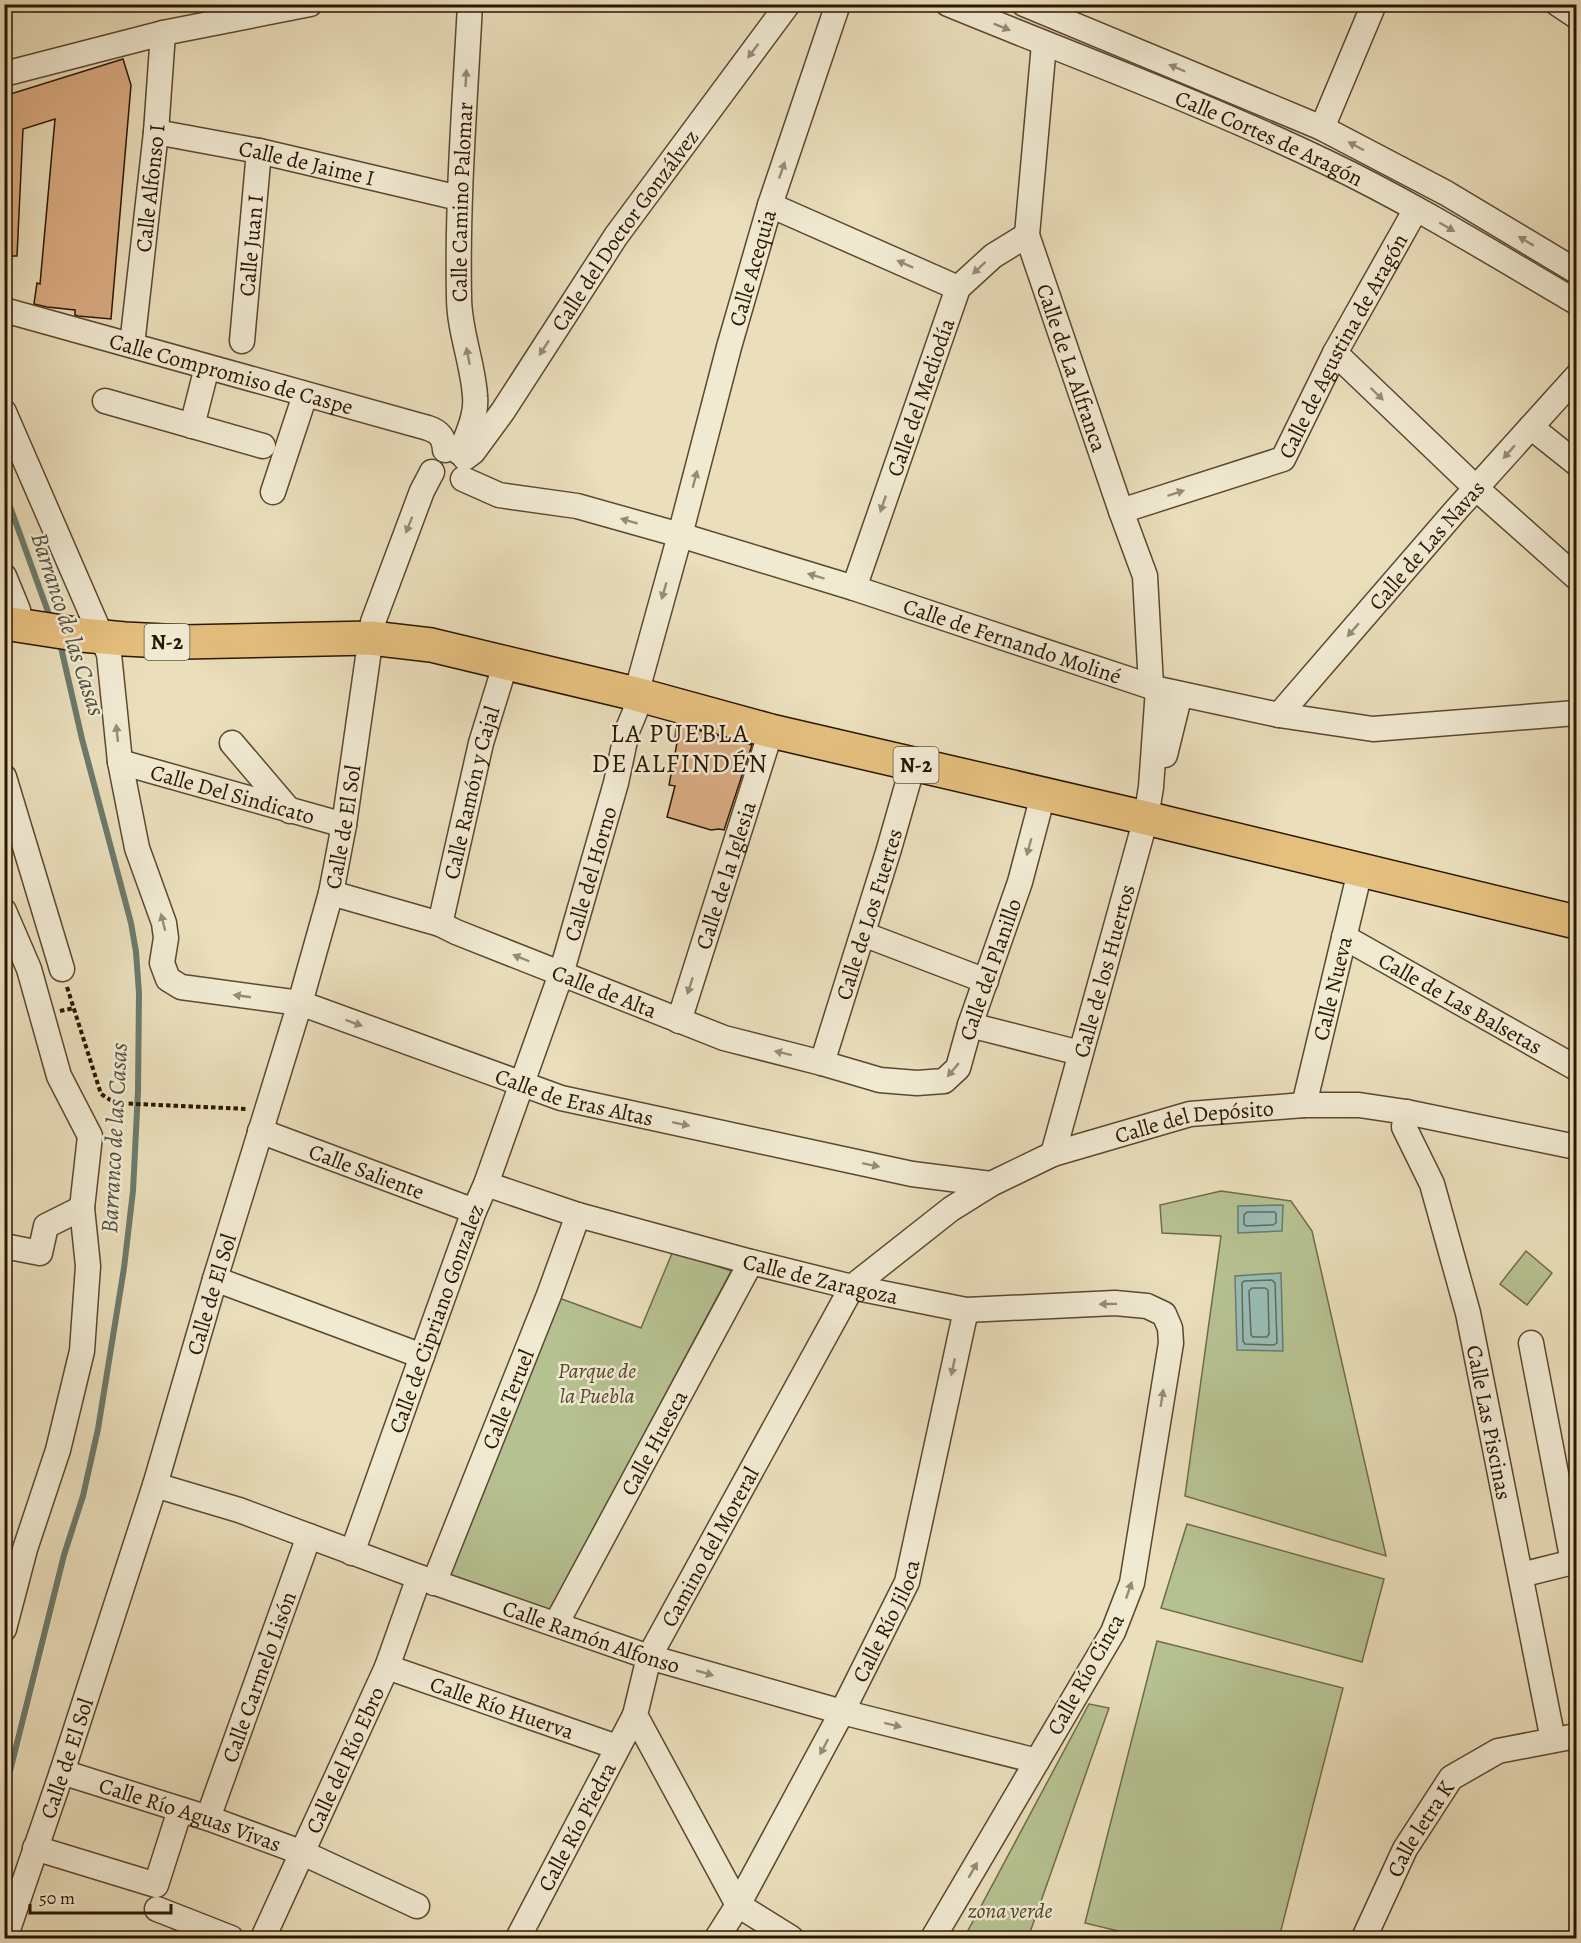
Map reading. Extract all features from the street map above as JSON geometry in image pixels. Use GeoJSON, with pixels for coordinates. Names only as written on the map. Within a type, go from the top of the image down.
{"type":"FeatureCollection","features":[{"type":"Feature","properties":{"kind":"highway","name":"N-2"},"geometry":{"type":"LineString","coordinates":[[21,626],[91,636],[184,642],[371,638],[431,645],[636,694],[913,765],[1050,796],[1148,803],[1359,871],[1576,922]]}},
{"type":"Feature","properties":{"kind":"street"},"geometry":{"type":"LineString","coordinates":[[4,74],[163,33],[310,4]]}},
{"type":"Feature","properties":{"kind":"street","name":"Calle Camino Palomar"},"geometry":{"type":"LineString","coordinates":[[458,460],[470,426],[476,398],[459,300],[459,198],[470,4]]}},
{"type":"Feature","properties":{"kind":"street","name":"Calle del Doctor Gonzálvez"},"geometry":{"type":"LineString","coordinates":[[458,460],[473,452],[503,411],[616,236],[788,4]]}},
{"type":"Feature","properties":{"kind":"street","name":"Calle Acequia"},"geometry":{"type":"LineString","coordinates":[[636,694],[729,347],[770,205],[838,4]]}},
{"type":"Feature","properties":{"kind":"street","name":"Calle Cortes de Aragón"},"geometry":{"type":"LineString","coordinates":[[948,4],[1247,126],[1327,163],[1416,209],[1576,302]]}},
{"type":"Feature","properties":{"kind":"street","name":"Calle Cortes de Aragón"},"geometry":{"type":"LineString","coordinates":[[1024,4],[1322,128],[1446,193],[1576,271]]}},
{"type":"Feature","properties":{"kind":"street"},"geometry":{"type":"LineString","coordinates":[[1322,128],[1374,4]]}},
{"type":"Feature","properties":{"kind":"street"},"geometry":{"type":"LineString","coordinates":[[1558,4],[1576,16]]}},
{"type":"Feature","properties":{"kind":"street","name":"Calle Alfonso I"},"geometry":{"type":"LineString","coordinates":[[132,345],[156,132],[163,33]]}},
{"type":"Feature","properties":{"kind":"street","name":"Calle de La Alfranca"},"geometry":{"type":"LineString","coordinates":[[1044,44],[1027,235],[1145,576],[1163,690]]}},
{"type":"Feature","properties":{"kind":"street","name":"Calle de Jaime I"},"geometry":{"type":"LineString","coordinates":[[156,132],[259,151],[459,198]]}},
{"type":"Feature","properties":{"kind":"street","name":"Calle Juan I"},"geometry":{"type":"LineString","coordinates":[[242,340],[259,151]]}},
{"type":"Feature","properties":{"kind":"street"},"geometry":{"type":"LineString","coordinates":[[770,205],[958,288]]}},
{"type":"Feature","properties":{"kind":"street","name":"Calle de Agustina de Aragón"},"geometry":{"type":"LineString","coordinates":[[1121,511],[1283,459],[1335,353],[1416,209]]}},
{"type":"Feature","properties":{"kind":"street","name":"Calle del Mediodía"},"geometry":{"type":"LineString","coordinates":[[854,588],[958,288],[993,256],[1027,235]]}},
{"type":"Feature","properties":{"kind":"street","name":"Calle Compromiso de Caspe"},"geometry":{"type":"LineString","coordinates":[[4,310],[437,431],[458,460]]}},
{"type":"Feature","properties":{"kind":"street"},"geometry":{"type":"LineString","coordinates":[[1335,353],[1477,489],[1576,577]]}},
{"type":"Feature","properties":{"kind":"street"},"geometry":{"type":"LineString","coordinates":[[192,426],[207,367]]}},
{"type":"Feature","properties":{"kind":"street","name":"Calle de Las Navas"},"geometry":{"type":"LineString","coordinates":[[1279,715],[1576,377]]}},
{"type":"Feature","properties":{"kind":"street"},"geometry":{"type":"LineString","coordinates":[[273,492],[305,395]]}},
{"type":"Feature","properties":{"kind":"street"},"geometry":{"type":"LineString","coordinates":[[476,398],[503,411]]}},
{"type":"Feature","properties":{"kind":"street"},"geometry":{"type":"LineString","coordinates":[[105,401],[262,446]]}},
{"type":"Feature","properties":{"kind":"street"},"geometry":{"type":"LineString","coordinates":[[4,412],[91,636],[109,654],[120,762]]}},
{"type":"Feature","properties":{"kind":"street"},"geometry":{"type":"LineString","coordinates":[[1531,427],[1576,463]]}},
{"type":"Feature","properties":{"kind":"street"},"geometry":{"type":"LineString","coordinates":[[371,638],[373,622],[422,491],[432,472],[432,461],[435,456],[458,460],[453,484],[442,484],[432,472]]}},
{"type":"Feature","properties":{"kind":"street","name":"Calle de Fernando Moliné"},"geometry":{"type":"LineString","coordinates":[[458,460],[499,495],[577,507],[680,535],[854,588],[1163,690],[1279,715],[1373,729],[1576,713]]}},
{"type":"Feature","properties":{"kind":"street"},"geometry":{"type":"LineString","coordinates":[[4,576],[18,610],[21,626]]}},
{"type":"Feature","properties":{"kind":"street","name":"Calle de El Sol"},"geometry":{"type":"LineString","coordinates":[[5,1938],[34,1848],[62,1772],[155,1485],[214,1279],[300,1004],[332,893],[371,638]]}},
{"type":"Feature","properties":{"kind":"street","name":"Calle Ramón y Cajal"},"geometry":{"type":"LineString","coordinates":[[440,924],[481,742],[506,662]]}},
{"type":"Feature","properties":{"kind":"street","name":"Calle de los Huertos"},"geometry":{"type":"LineString","coordinates":[[1053,1154],[1148,803],[1163,690]]}},
{"type":"Feature","properties":{"kind":"street","name":"Calle del Horno"},"geometry":{"type":"LineString","coordinates":[[521,1084],[561,974],[616,783],[627,731],[635,712],[636,694]]}},
{"type":"Feature","properties":{"kind":"street","name":"Calle de la Iglesia"},"geometry":{"type":"LineString","coordinates":[[679,1021],[771,730]]}},
{"type":"Feature","properties":{"kind":"street"},"geometry":{"type":"LineString","coordinates":[[232,743],[290,811]]}},
{"type":"Feature","properties":{"kind":"street","name":"Calle Del Sindicato"},"geometry":{"type":"LineString","coordinates":[[120,762],[344,825]]}},
{"type":"Feature","properties":{"kind":"street","name":"Calle de Eras Altas"},"geometry":{"type":"LineString","coordinates":[[120,762],[136,848],[164,923],[166,938],[162,963],[168,979],[181,987],[300,1004],[561,1098],[912,1174],[991,1184]]}},
{"type":"Feature","properties":{"kind":"street","name":"Calle de Los Fuertes"},"geometry":{"type":"LineString","coordinates":[[822,1063],[913,765]]}},
{"type":"Feature","properties":{"kind":"street"},"geometry":{"type":"LineString","coordinates":[[4,777],[62,969]]}},
{"type":"Feature","properties":{"kind":"street","name":"Calle del Planillo"},"geometry":{"type":"LineString","coordinates":[[880,1080],[917,1083],[944,1080],[958,1068],[970,1025],[1020,882],[1042,799],[1050,796]]}},
{"type":"Feature","properties":{"kind":"street","name":"Calle Nueva"},"geometry":{"type":"LineString","coordinates":[[1304,1105],[1359,871]]}},
{"type":"Feature","properties":{"kind":"street","name":"Calle de Alta"},"geometry":{"type":"LineString","coordinates":[[332,893],[440,924],[724,1038],[880,1080]]}},
{"type":"Feature","properties":{"kind":"street"},"geometry":{"type":"LineString","coordinates":[[4,911],[29,969],[59,1076],[90,1137],[82,1208],[88,1266],[82,1351],[58,1450],[25,1549],[4,1629]]}},
{"type":"Feature","properties":{"kind":"street"},"geometry":{"type":"LineString","coordinates":[[862,934],[986,981]]}},
{"type":"Feature","properties":{"kind":"street","name":"Calle de Las Balsetas"},"geometry":{"type":"LineString","coordinates":[[1344,937],[1576,1068]]}},
{"type":"Feature","properties":{"kind":"street"},"geometry":{"type":"LineString","coordinates":[[970,1025],[1080,1053]]}},
{"type":"Feature","properties":{"kind":"street","name":"Calle de Cipriano Gonzalez"},"geometry":{"type":"LineString","coordinates":[[352,1553],[521,1084]]}},
{"type":"Feature","properties":{"kind":"street","name":"Calle del Depósito"},"geometry":{"type":"LineString","coordinates":[[852,1287],[951,1209],[991,1184],[1053,1154],[1190,1114],[1304,1105],[1359,1105],[1406,1112],[1576,1147]]}},
{"type":"Feature","properties":{"kind":"street","name":"Calle Las Piscinas"},"geometry":{"type":"LineString","coordinates":[[1406,1112],[1404,1127],[1432,1184],[1468,1313],[1521,1575],[1565,1738]]}},
{"type":"Feature","properties":{"kind":"street","name":"Calle Saliente"},"geometry":{"type":"LineString","coordinates":[[263,1120],[474,1212]]}},
{"type":"Feature","properties":{"kind":"street"},"geometry":{"type":"LineString","coordinates":[[935,1176],[947,1195],[951,1209]]}},
{"type":"Feature","properties":{"kind":"street","name":"Calle de Zaragoza"},"geometry":{"type":"LineString","coordinates":[[486,1184],[578,1215],[751,1262],[852,1287],[966,1310],[1115,1303],[1147,1306],[1164,1314]]}},
{"type":"Feature","properties":{"kind":"street"},"geometry":{"type":"LineString","coordinates":[[4,1246],[40,1253],[46,1226],[82,1208]]}},
{"type":"Feature","properties":{"kind":"street","name":"Calle Teruel"},"geometry":{"type":"LineString","coordinates":[[427,1580],[549,1295],[578,1215]]}},
{"type":"Feature","properties":{"kind":"street","name":"Calle Huesca"},"geometry":{"type":"LineString","coordinates":[[556,1624],[751,1262]]}},
{"type":"Feature","properties":{"kind":"street"},"geometry":{"type":"LineString","coordinates":[[214,1279],[422,1356]]}},
{"type":"Feature","properties":{"kind":"street","name":"Camino del Moreral"},"geometry":{"type":"LineString","coordinates":[[635,1715],[648,1657],[852,1287]]}},
{"type":"Feature","properties":{"kind":"street","name":"Calle Río Jiloca"},"geometry":{"type":"LineString","coordinates":[[738,1905],[842,1712],[907,1582],[966,1310]]}},
{"type":"Feature","properties":{"kind":"street","name":"Calle Río Cinca"},"geometry":{"type":"LineString","coordinates":[[933,1938],[1113,1632],[1132,1583],[1171,1343],[1170,1328],[1164,1314]]}},
{"type":"Feature","properties":{"kind":"street"},"geometry":{"type":"LineString","coordinates":[[1521,1575],[1573,1562],[1531,1343]]}},
{"type":"Feature","properties":{"kind":"street","name":"Calle Ramón Alfonso"},"geometry":{"type":"LineString","coordinates":[[155,1485],[239,1510],[427,1580],[648,1657],[842,1712],[1037,1761]]}},
{"type":"Feature","properties":{"kind":"street","name":"Calle Carmelo Lisón"},"geometry":{"type":"LineString","coordinates":[[208,1818],[309,1536]]}},
{"type":"Feature","properties":{"kind":"street","name":"Calle del Río Ebro"},"geometry":{"type":"LineString","coordinates":[[263,1938],[427,1580]]}},
{"type":"Feature","properties":{"kind":"street","name":"Calle Río Huerva"},"geometry":{"type":"LineString","coordinates":[[387,1667],[617,1747]]}},
{"type":"Feature","properties":{"kind":"street"},"geometry":{"type":"LineString","coordinates":[[635,1715],[738,1905],[791,1938]]}},
{"type":"Feature","properties":{"kind":"street","name":"Calle Río Piedra"},"geometry":{"type":"LineString","coordinates":[[518,1938],[635,1715]]}},
{"type":"Feature","properties":{"kind":"street","name":"Calle letra K"},"geometry":{"type":"LineString","coordinates":[[1364,1938],[1405,1849],[1451,1778],[1498,1751],[1565,1738]]}},
{"type":"Feature","properties":{"kind":"street","name":"Calle Río Aguas Vivas"},"geometry":{"type":"LineString","coordinates":[[62,1772],[208,1818],[303,1854],[417,1906]]}},
{"type":"Feature","properties":{"kind":"street"},"geometry":{"type":"LineString","coordinates":[[34,1848],[156,1885],[180,1810]]}},
{"type":"Feature","properties":{"kind":"street"},"geometry":{"type":"LineString","coordinates":[[717,1938],[738,1905]]}},
{"type":"Feature","properties":{"kind":"street"},"geometry":{"type":"LineString","coordinates":[[157,1909],[231,1938]]}},
{"type":"Feature","properties":{"kind":"path"},"geometry":{"type":"LineString","coordinates":[[62,969],[101,1094],[115,1103],[154,1104],[263,1120]]}},
{"type":"Feature","properties":{"kind":"green space"},"geometry":{"type":"Polygon","coordinates":[[[1221,1191],[1291,1201],[1312,1231],[1386,1556],[1185,1496],[1221,1236],[1162,1233],[1160,1205],[1221,1191]]]}},
{"type":"Feature","properties":{"kind":"green space","name":"Parque de la Puebla"},"geometry":{"type":"Polygon","coordinates":[[[673,1251],[731,1271],[550,1611],[447,1575],[559,1298],[641,1328],[673,1251]]]}},
{"type":"Feature","properties":{"kind":"green space"},"geometry":{"type":"Polygon","coordinates":[[[1526,1251],[1552,1273],[1527,1305],[1500,1284],[1526,1251]]]}},
{"type":"Feature","properties":{"kind":"green space"},"geometry":{"type":"Polygon","coordinates":[[[1187,1524],[1384,1579],[1362,1662],[1161,1608],[1187,1524]]]}},
{"type":"Feature","properties":{"kind":"green space"},"geometry":{"type":"Polygon","coordinates":[[[1157,1641],[1343,1688],[1279,1938],[1147,1938],[1085,1923],[1157,1641]]]}},
{"type":"Feature","properties":{"kind":"green space","name":"zona verde"},"geometry":{"type":"Polygon","coordinates":[[[1089,1704],[1109,1708],[1028,1938],[964,1938],[1089,1704]]]}},
{"type":"Feature","properties":{"kind":"water"},"geometry":{"type":"Polygon","coordinates":[[[1283,1205],[1282,1231],[1238,1233],[1238,1206],[1283,1205]]]}},
{"type":"Feature","properties":{"kind":"water"},"geometry":{"type":"Polygon","coordinates":[[[1281,1273],[1283,1351],[1237,1350],[1235,1276],[1281,1273]]]}},
{"type":"Feature","properties":{"kind":"building"},"geometry":{"type":"Polygon","coordinates":[[[123,59],[131,85],[111,319],[78,316],[75,315],[75,310],[34,304],[37,283],[40,284],[55,119],[23,129],[17,256],[4,256],[4,96],[123,59]]]}},
{"type":"Feature","properties":{"kind":"building"},"geometry":{"type":"Polygon","coordinates":[[[676,724],[752,745],[724,830],[711,830],[667,817],[675,786],[669,785],[677,743],[675,743],[676,724]]]}},
{"type":"Feature","properties":{"kind":"waterway","name":"Barranco de las Casas"},"geometry":{"type":"LineString","coordinates":[[4,490],[51,620]]}},
{"type":"Feature","properties":{"kind":"waterway","name":"Barranco de las Casas"},"geometry":{"type":"LineString","coordinates":[[4,1795],[64,1555],[83,1496],[98,1429],[124,1268],[133,1191],[138,1091],[139,993],[131,923],[82,739],[60,643]]}},
{"type":"Feature","properties":{"kind":"district","name":"LA PUEBLA DE ALFINDÉN"},"geometry":{"type":"Point","coordinates":[680,748]}}]}
